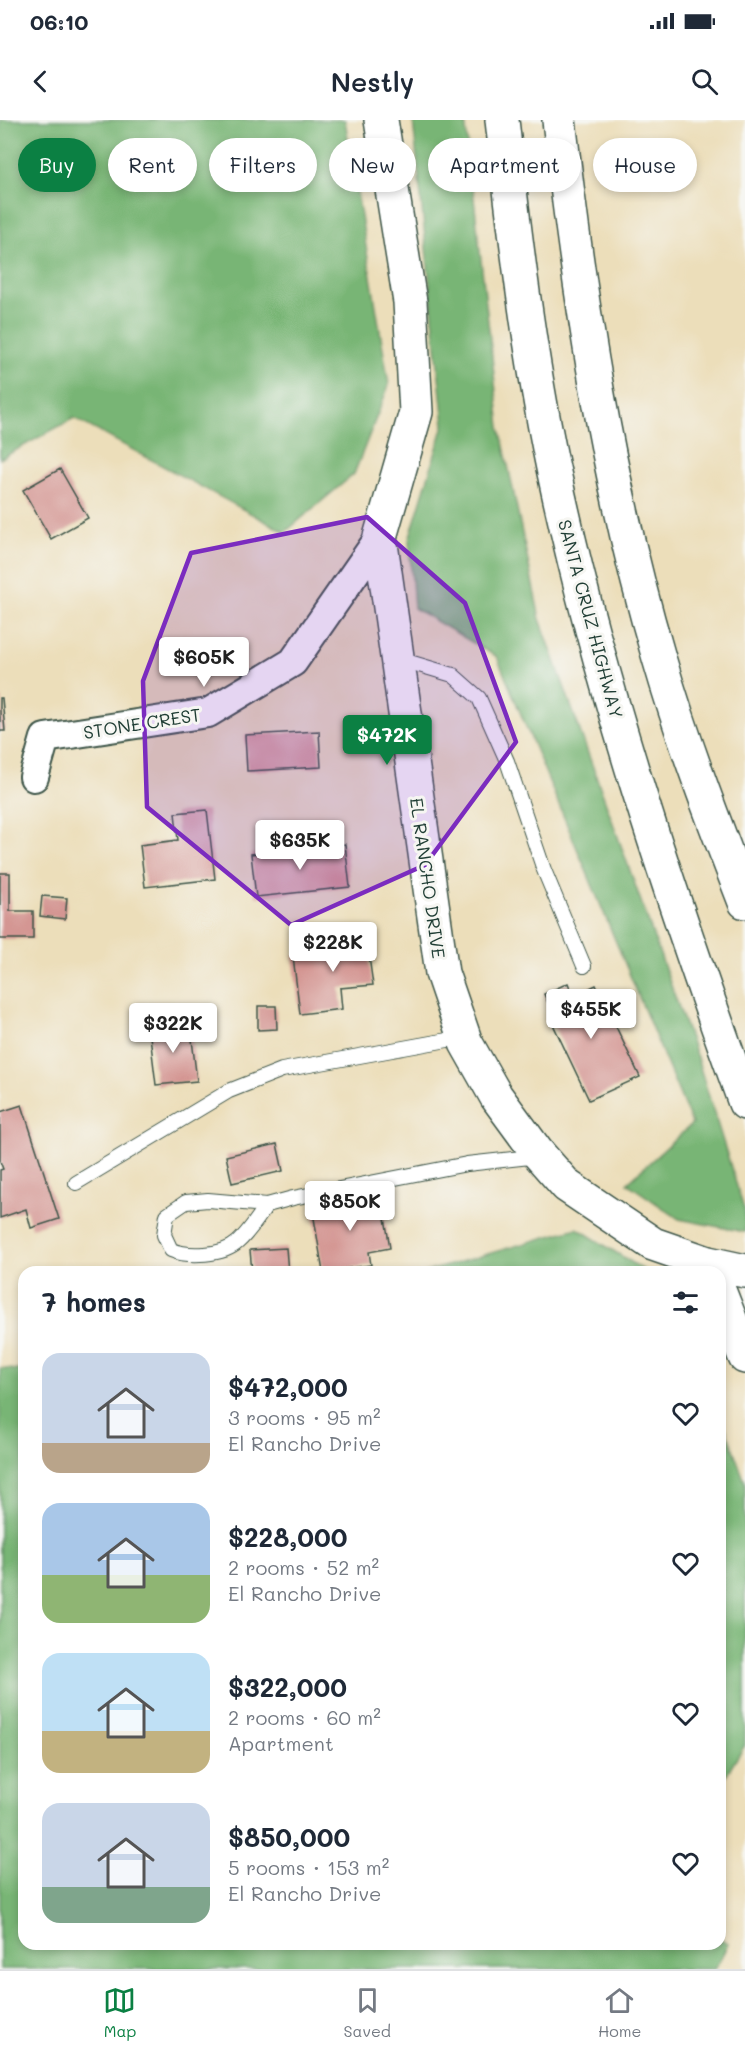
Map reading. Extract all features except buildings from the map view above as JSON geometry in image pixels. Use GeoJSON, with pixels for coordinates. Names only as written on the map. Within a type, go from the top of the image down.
{"type":"FeatureCollection","features":[{"type":"Feature","properties":{"kind":"main road","name":"EL RANCHO DRIVE"},"geometry":{"type":"LineString","coordinates":[[381,120],[410,302],[416,412],[380,537],[442,974],[464,1037],[496,1096],[541,1156],[567,1186],[653,1244],[705,1266]]}},
{"type":"Feature","properties":{"kind":"main road","name":"SANTA CRUZ HIGHWAY"},"geometry":{"type":"LineString","coordinates":[[502,120],[530,343],[541,408],[566,524],[594,635],[659,855],[745,1103]]}},
{"type":"Feature","properties":{"kind":"main road"},"geometry":{"type":"LineString","coordinates":[[559,120],[583,313],[604,429],[629,545],[677,717],[745,902]]}},
{"type":"Feature","properties":{"kind":"main road","name":"EL RANCHO DRIVE"},"geometry":{"type":"LineString","coordinates":[[726,1269],[745,1271]]}},
{"type":"Feature","properties":{"kind":"main road"},"geometry":{"type":"LineString","coordinates":[[726,1308],[741,1346]]}},
{"type":"Feature","properties":{"kind":"street","name":"STONE CREST"},"geometry":{"type":"LineString","coordinates":[[34,777],[45,738],[208,713],[293,662],[380,537]]}},
{"type":"Feature","properties":{"kind":"lane"},"geometry":{"type":"LineString","coordinates":[[397,659],[453,675],[479,698],[507,760],[544,870],[584,966]]}},
{"type":"Feature","properties":{"kind":"lane"},"geometry":{"type":"LineString","coordinates":[[76,1183],[229,1090],[282,1070],[464,1037]]}},
{"type":"Feature","properties":{"kind":"lane"},"geometry":{"type":"LineString","coordinates":[[267,1205],[236,1244],[209,1253],[182,1254],[171,1250],[164,1235],[167,1215],[186,1202],[208,1200],[267,1205],[467,1164],[541,1156]]}},
{"type":"Feature","properties":{"kind":"highlighted area"},"geometry":{"type":"Polygon","coordinates":[[[367,517],[465,603],[516,742],[425,865],[291,925],[147,807],[143,681],[191,553],[367,517]]]}},
{"type":"Feature","properties":{"kind":"green space"},"geometry":{"type":"Polygon","coordinates":[[[0,120],[345,120],[348,138],[329,138],[329,192],[357,192],[389,385],[354,474],[285,532],[74,418],[0,459],[0,120]]]}},
{"type":"Feature","properties":{"kind":"green space"},"geometry":{"type":"Polygon","coordinates":[[[413,120],[465,120],[467,138],[428,138],[428,192],[473,192],[500,427],[540,619],[697,1058],[745,1212],[745,1232],[679,1219],[627,1183],[692,1124],[497,657],[414,608],[409,540],[444,425],[413,120]]]}},
{"type":"Feature","properties":{"kind":"green space"},"geometry":{"type":"Polygon","coordinates":[[[577,1228],[637,1266],[447,1266],[577,1228]]]}},
{"type":"Feature","properties":{"kind":"green space"},"geometry":{"type":"Polygon","coordinates":[[[0,1368],[18,1370],[18,1950],[725,1950],[715,1969],[0,1969],[0,1368]]]}},
{"type":"Feature","properties":{"kind":"green space"},"geometry":{"type":"Polygon","coordinates":[[[726,1430],[745,1482],[745,1745],[726,1775],[726,1430]]]}}]}
